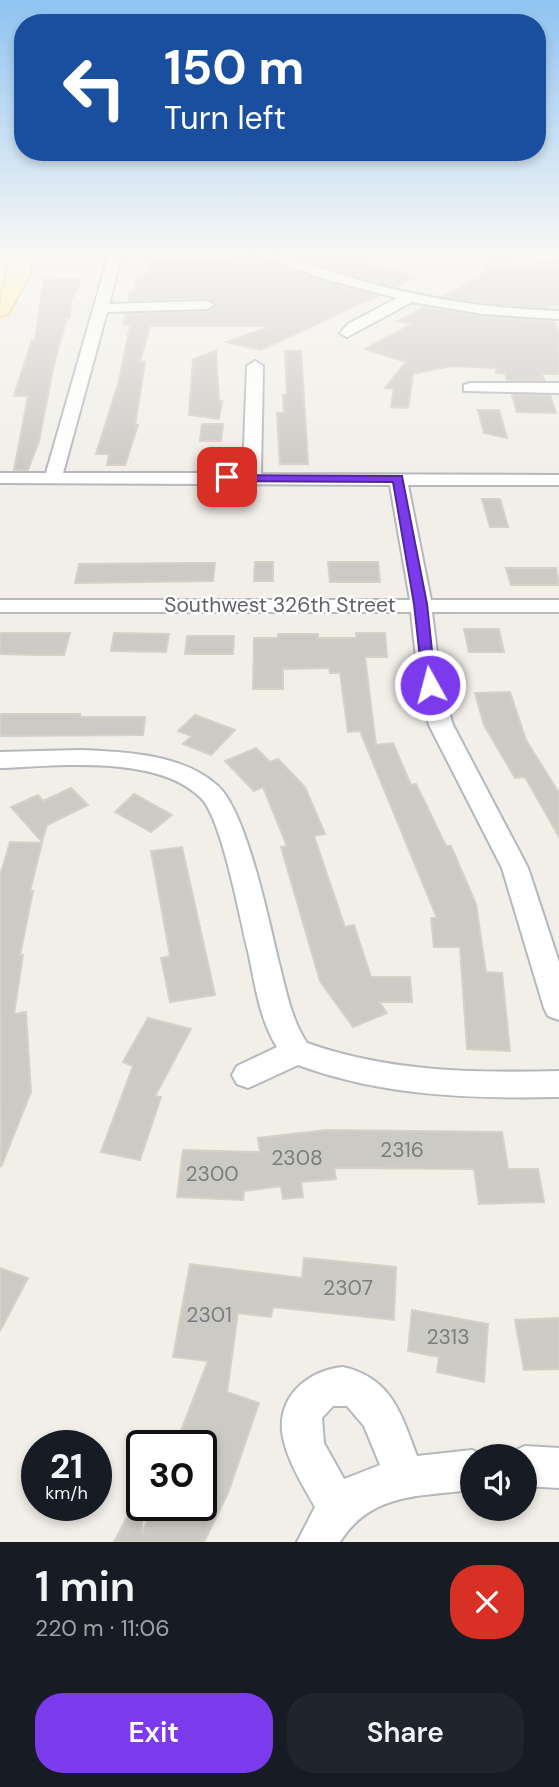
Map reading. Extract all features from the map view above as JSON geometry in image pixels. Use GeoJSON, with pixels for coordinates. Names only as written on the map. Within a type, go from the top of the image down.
{"type":"FeatureCollection","features":[{"type":"Feature","properties":{"kind":"street"},"geometry":{"type":"LineString","coordinates":[[52,478],[97,326]]}},
{"type":"Feature","properties":{"kind":"street"},"geometry":{"type":"LineString","coordinates":[[347,333],[355,326]]}},
{"type":"Feature","properties":{"kind":"street"},"geometry":{"type":"LineString","coordinates":[[252,477],[255,366]]}},
{"type":"Feature","properties":{"kind":"street"},"geometry":{"type":"LineString","coordinates":[[470,388],[559,388]]}},
{"type":"Feature","properties":{"kind":"street"},"geometry":{"type":"LineString","coordinates":[[0,478],[559,480]]}},
{"type":"Feature","properties":{"kind":"street"},"geometry":{"type":"LineString","coordinates":[[398,479],[421,604],[430,685],[441,725],[515,868],[559,1008]]}},
{"type":"Feature","properties":{"kind":"street","name":"Southwest 326th Street"},"geometry":{"type":"LineString","coordinates":[[0,606],[559,606]]}},
{"type":"Feature","properties":{"kind":"street"},"geometry":{"type":"LineString","coordinates":[[0,760],[128,759],[173,771],[211,794],[229,830],[277,1012],[284,1034],[296,1052],[332,1066],[382,1078],[443,1085],[559,1084]]}},
{"type":"Feature","properties":{"kind":"street"},"geometry":{"type":"LineString","coordinates":[[248,1075],[296,1052]]}},
{"type":"Feature","properties":{"kind":"street"},"geometry":{"type":"LineString","coordinates":[[405,1479],[375,1406],[366,1395],[354,1388],[327,1388],[315,1394],[306,1405],[302,1432],[337,1516],[417,1474],[460,1471]]}},
{"type":"Feature","properties":{"kind":"street"},"geometry":{"type":"LineString","coordinates":[[537,1467],[559,1468]]}},
{"type":"Feature","properties":{"kind":"building"},"geometry":{"type":"Polygon","coordinates":[[[37,326],[65,326],[39,441],[28,470],[14,470],[28,396],[14,396],[32,340],[35,340],[37,326]]]}},
{"type":"Feature","properties":{"kind":"building"},"geometry":{"type":"Polygon","coordinates":[[[130,326],[313,326],[261,350],[226,342],[272,326],[150,326],[140,362],[145,362],[135,425],[138,425],[125,465],[107,465],[109,454],[96,454],[119,381],[130,326]]]}},
{"type":"Feature","properties":{"kind":"building"},"geometry":{"type":"Polygon","coordinates":[[[408,326],[556,326],[559,334],[559,374],[542,374],[544,380],[507,380],[505,374],[496,373],[497,368],[451,366],[413,374],[408,408],[391,407],[394,389],[385,388],[406,362],[365,349],[408,326]]]}},
{"type":"Feature","properties":{"kind":"building"},"geometry":{"type":"Polygon","coordinates":[[[216,351],[219,401],[222,401],[219,419],[189,415],[193,359],[216,351]]]}},
{"type":"Feature","properties":{"kind":"building"},"geometry":{"type":"Polygon","coordinates":[[[285,351],[301,351],[308,464],[280,464],[277,413],[284,413],[283,395],[287,395],[285,351]]]}},
{"type":"Feature","properties":{"kind":"building"},"geometry":{"type":"Polygon","coordinates":[[[512,395],[550,395],[556,413],[517,412],[512,395]]]}},
{"type":"Feature","properties":{"kind":"building"},"geometry":{"type":"Polygon","coordinates":[[[478,410],[499,410],[507,438],[484,433],[478,410]]]}},
{"type":"Feature","properties":{"kind":"building"},"geometry":{"type":"Polygon","coordinates":[[[202,424],[223,424],[221,441],[200,441],[202,424]]]}},
{"type":"Feature","properties":{"kind":"building"},"geometry":{"type":"Polygon","coordinates":[[[482,499],[500,499],[508,527],[490,527],[482,499]]]}},
{"type":"Feature","properties":{"kind":"building"},"geometry":{"type":"Polygon","coordinates":[[[255,562],[273,562],[273,581],[254,581],[255,562]]]}},
{"type":"Feature","properties":{"kind":"building"},"geometry":{"type":"Polygon","coordinates":[[[328,562],[378,562],[380,582],[330,582],[328,562]]]}},
{"type":"Feature","properties":{"kind":"building"},"geometry":{"type":"Polygon","coordinates":[[[215,563],[213,581],[75,583],[79,564],[215,563]]]}},
{"type":"Feature","properties":{"kind":"building"},"geometry":{"type":"Polygon","coordinates":[[[506,568],[556,568],[559,585],[511,585],[506,568]]]}},
{"type":"Feature","properties":{"kind":"building"},"geometry":{"type":"Polygon","coordinates":[[[464,629],[499,629],[504,652],[469,652],[464,629]]]}},
{"type":"Feature","properties":{"kind":"building"},"geometry":{"type":"Polygon","coordinates":[[[0,633],[70,633],[64,655],[37,655],[0,654],[0,633]]]}},
{"type":"Feature","properties":{"kind":"building"},"geometry":{"type":"Polygon","coordinates":[[[114,633],[169,634],[166,652],[111,651],[114,633]]]}},
{"type":"Feature","properties":{"kind":"building"},"geometry":{"type":"Polygon","coordinates":[[[356,633],[385,633],[387,657],[365,657],[376,745],[393,743],[411,785],[416,784],[446,846],[451,846],[476,904],[486,972],[502,973],[510,1051],[467,1049],[460,947],[434,947],[431,918],[437,918],[360,731],[348,732],[340,673],[330,673],[329,668],[283,669],[283,689],[253,689],[254,638],[278,638],[278,634],[318,634],[318,638],[357,638],[356,633]]]}},
{"type":"Feature","properties":{"kind":"building"},"geometry":{"type":"Polygon","coordinates":[[[187,636],[234,636],[233,654],[185,654],[187,636]]]}},
{"type":"Feature","properties":{"kind":"building"},"geometry":{"type":"Polygon","coordinates":[[[510,692],[526,740],[559,793],[559,837],[525,777],[515,778],[484,725],[475,693],[510,692]]]}},
{"type":"Feature","properties":{"kind":"building"},"geometry":{"type":"Polygon","coordinates":[[[0,714],[145,717],[143,735],[0,736],[0,714]]]}},
{"type":"Feature","properties":{"kind":"building"},"geometry":{"type":"Polygon","coordinates":[[[195,715],[235,730],[211,755],[183,744],[192,736],[178,731],[195,715]]]}},
{"type":"Feature","properties":{"kind":"building"},"geometry":{"type":"Polygon","coordinates":[[[256,748],[270,762],[278,759],[305,787],[325,834],[314,836],[345,927],[354,925],[371,977],[410,977],[412,1002],[379,1002],[387,1013],[353,1027],[320,981],[281,847],[287,846],[263,787],[254,791],[225,761],[256,748]]]}},
{"type":"Feature","properties":{"kind":"building"},"geometry":{"type":"Polygon","coordinates":[[[71,788],[88,805],[47,825],[42,842],[11,807],[38,795],[43,801],[71,788]]]}},
{"type":"Feature","properties":{"kind":"building"},"geometry":{"type":"Polygon","coordinates":[[[134,794],[172,815],[151,832],[115,812],[134,794]]]}},
{"type":"Feature","properties":{"kind":"building"},"geometry":{"type":"Polygon","coordinates":[[[10,842],[42,843],[30,891],[33,891],[20,955],[23,955],[14,1014],[26,1012],[31,1092],[1,1167],[0,876],[10,842]]]}},
{"type":"Feature","properties":{"kind":"building"},"geometry":{"type":"Polygon","coordinates":[[[182,847],[215,995],[170,1002],[161,958],[170,956],[151,851],[182,847]]]}},
{"type":"Feature","properties":{"kind":"building"},"geometry":{"type":"Polygon","coordinates":[[[148,1018],[191,1029],[155,1096],[161,1097],[140,1160],[101,1152],[133,1066],[123,1062],[148,1018]]]}},
{"type":"Feature","properties":{"kind":"building"},"geometry":{"type":"Polygon","coordinates":[[[327,1130],[502,1132],[508,1169],[538,1169],[544,1202],[479,1204],[474,1169],[334,1168],[336,1179],[301,1182],[303,1197],[283,1199],[281,1186],[244,1191],[243,1200],[177,1197],[183,1150],[260,1152],[258,1138],[327,1130]]]}},
{"type":"Feature","properties":{"kind":"building"},"geometry":{"type":"Polygon","coordinates":[[[304,1258],[396,1267],[394,1320],[273,1307],[271,1317],[238,1313],[227,1392],[259,1403],[228,1493],[217,1515],[217,1430],[181,1430],[208,1361],[173,1357],[190,1264],[302,1278],[304,1258]]]}},
{"type":"Feature","properties":{"kind":"building"},"geometry":{"type":"Polygon","coordinates":[[[0,1268],[28,1278],[0,1331],[0,1268]]]}},
{"type":"Feature","properties":{"kind":"building"},"geometry":{"type":"Polygon","coordinates":[[[412,1310],[488,1324],[484,1382],[437,1372],[439,1357],[408,1351],[412,1310]]]}},
{"type":"Feature","properties":{"kind":"building"},"geometry":{"type":"Polygon","coordinates":[[[559,1318],[559,1369],[524,1370],[515,1320],[559,1318]]]}},
{"type":"Feature","properties":{"kind":"building"},"geometry":{"type":"Polygon","coordinates":[[[126,1519],[126,1521],[142,1521],[142,1534],[147,1521],[214,1521],[204,1542],[114,1542],[126,1519]]]}},
{"type":"Feature","properties":{"kind":"route"},"geometry":{"type":"LineString","coordinates":[[227,477],[398,479],[421,604],[430,685]]}}]}
